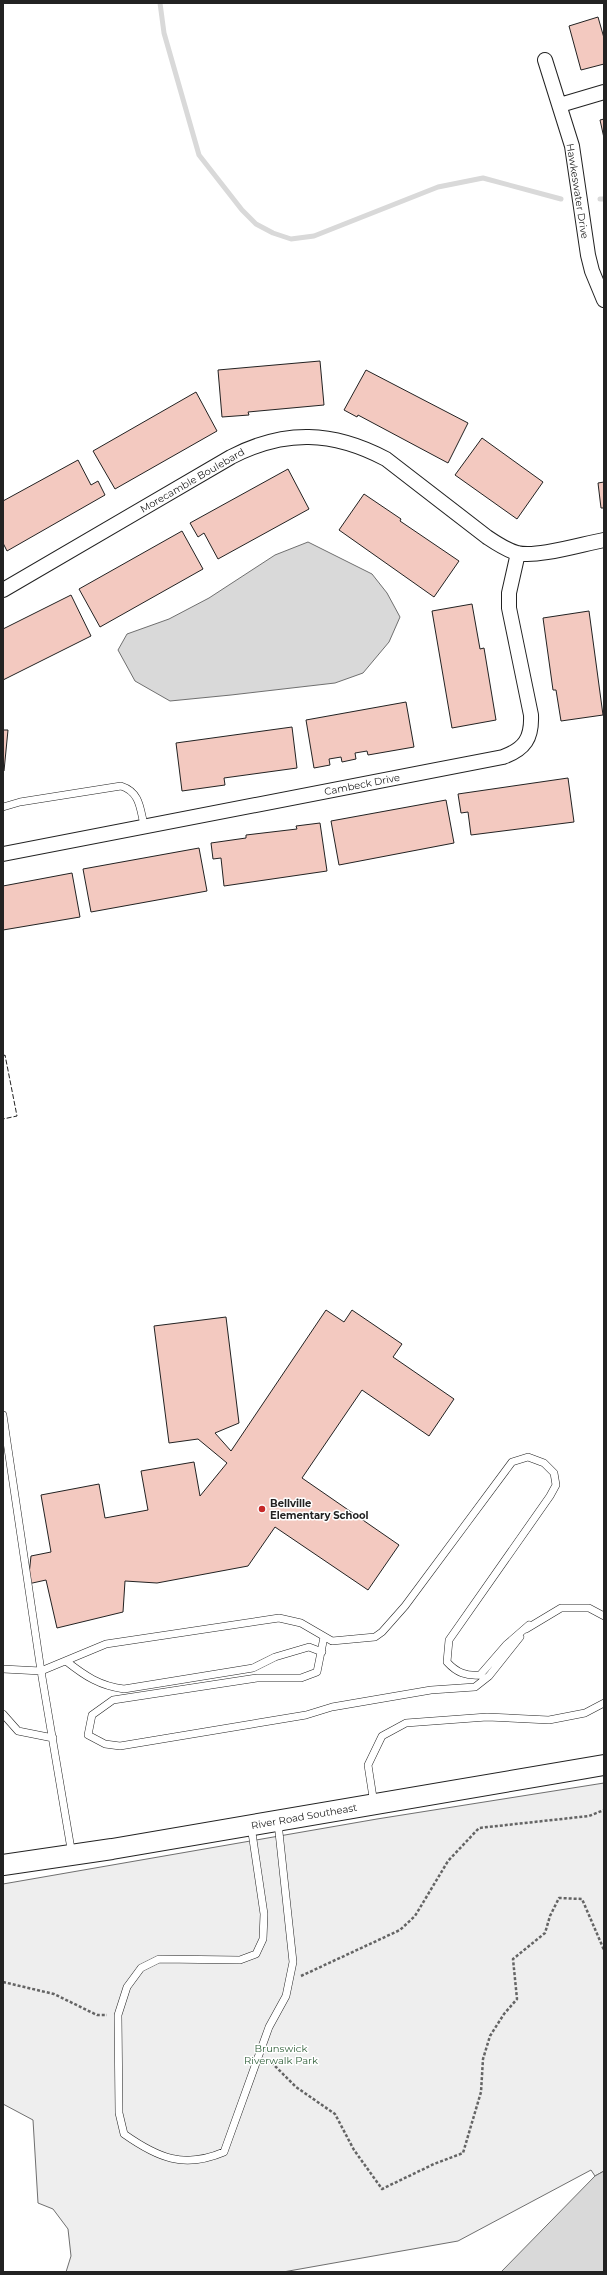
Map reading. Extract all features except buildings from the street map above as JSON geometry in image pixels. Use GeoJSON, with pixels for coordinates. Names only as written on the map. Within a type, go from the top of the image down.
{"type":"FeatureCollection","features":[{"type":"Feature","properties":{"kind":"main road","name":"River Road Southeast"},"geometry":{"type":"LineString","coordinates":[[3,1865],[72,1855],[604,1765]]}},
{"type":"Feature","properties":{"kind":"street","name":"Hawkeswater Drive"},"geometry":{"type":"LineString","coordinates":[[546,60],[574,158],[588,255],[592,271],[604,300]]}},
{"type":"Feature","properties":{"kind":"street"},"geometry":{"type":"LineString","coordinates":[[560,105],[604,92]]}},
{"type":"Feature","properties":{"kind":"street","name":"Morecamble Boulebard"},"geometry":{"type":"LineString","coordinates":[[3,590],[231,457],[249,448],[289,437],[311,436],[332,438],[369,450],[386,459],[486,537],[502,547],[518,553],[545,552],[604,540]]}},
{"type":"Feature","properties":{"kind":"street","name":"Cambeck Drive"},"geometry":{"type":"LineString","coordinates":[[3,854],[144,825],[503,757],[517,752],[526,742],[531,729],[531,715],[509,608],[509,593],[518,553]]}},
{"type":"Feature","properties":{"kind":"lane"},"geometry":{"type":"LineString","coordinates":[[3,807],[20,802],[121,786],[129,788],[136,795],[144,825]]}},
{"type":"Feature","properties":{"kind":"lane"},"geometry":{"type":"LineString","coordinates":[[3,1415],[41,1671],[72,1855]]}},
{"type":"Feature","properties":{"kind":"lane"},"geometry":{"type":"LineString","coordinates":[[3,1669],[41,1671],[106,1644],[279,1618],[300,1622],[332,1641],[375,1637],[382,1632],[405,1606],[512,1462],[528,1457],[544,1463],[554,1473],[556,1485],[550,1496],[449,1640],[447,1662],[455,1671],[468,1676],[480,1675],[488,1668],[506,1645],[529,1625],[561,1608],[589,1608],[604,1616]]}},
{"type":"Feature","properties":{"kind":"lane"},"geometry":{"type":"LineString","coordinates":[[324,1637],[317,1672],[301,1678],[257,1678],[113,1700],[92,1715],[88,1735],[104,1744],[120,1746],[306,1715],[332,1707],[431,1690],[475,1687],[490,1676],[529,1625]]}},
{"type":"Feature","properties":{"kind":"lane"},"geometry":{"type":"LineString","coordinates":[[66,1661],[88,1678],[106,1687],[124,1689],[253,1668],[275,1657],[309,1646],[322,1652]]}},
{"type":"Feature","properties":{"kind":"lane"},"geometry":{"type":"LineString","coordinates":[[374,1804],[368,1765],[382,1736],[406,1723],[487,1717],[550,1720],[585,1713],[604,1704]]}},
{"type":"Feature","properties":{"kind":"lane"},"geometry":{"type":"LineString","coordinates":[[3,1714],[18,1731],[52,1738]]}},
{"type":"Feature","properties":{"kind":"lane"},"geometry":{"type":"LineString","coordinates":[[250,1825],[264,1914],[263,1939],[256,1954],[240,1960],[159,1959],[141,1968],[136,1974],[127,1987],[118,2015],[119,2113],[124,2134],[154,2153],[176,2160],[208,2159],[224,2152],[269,2027],[286,1996],[294,1962],[278,1820]]}},
{"type":"Feature","properties":{"kind":"path"},"geometry":{"type":"LineString","coordinates":[[289,1981],[400,1930],[415,1916],[448,1861],[479,1828],[589,1816],[604,1810]]}},
{"type":"Feature","properties":{"kind":"path"},"geometry":{"type":"LineString","coordinates":[[260,2051],[296,2087],[335,2114],[354,2150],[382,2189],[434,2164],[463,2153],[481,2092],[483,2059],[488,2042],[504,2014],[517,1999],[513,1959],[545,1933],[550,1916],[559,1898],[582,1899],[604,1950]]}},
{"type":"Feature","properties":{"kind":"path"},"geometry":{"type":"LineString","coordinates":[[3,1982],[54,1994],[97,2015],[118,2015]]}},
{"type":"Feature","properties":{"kind":"green space","name":"Brunswick Riverwalk Park"},"geometry":{"type":"Polygon","coordinates":[[[604,1783],[604,2171],[595,2176],[591,2170],[458,2241],[283,2272],[66,2272],[71,2256],[68,2229],[53,2209],[38,2203],[33,2120],[3,2104],[3,1884],[377,1819],[604,1783]]]}},
{"type":"Feature","properties":{"kind":"shaded area"},"geometry":{"type":"Polygon","coordinates":[[[308,542],[372,574],[387,593],[400,617],[389,642],[363,673],[335,683],[170,701],[135,681],[118,650],[127,634],[169,619],[209,598],[275,555],[308,542]]]}},
{"type":"Feature","properties":{"kind":"shaded area"},"geometry":{"type":"Polygon","coordinates":[[[604,2171],[604,2272],[501,2272],[595,2176],[604,2171]]]}},
{"type":"Feature","properties":{"kind":"waterway"},"geometry":{"type":"LineString","coordinates":[[160,3],[164,33],[199,155],[242,210],[256,224],[273,233],[291,239],[314,236],[438,187],[483,178],[561,199]]}},
{"type":"Feature","properties":{"kind":"fence"},"geometry":{"type":"LineString","coordinates":[[3,1056],[5,1055],[17,1116],[3,1119]]}},
{"type":"Feature","properties":{"kind":"place","name":"Bellville Elementary School"},"geometry":{"type":"Point","coordinates":[262,1509]}}]}
